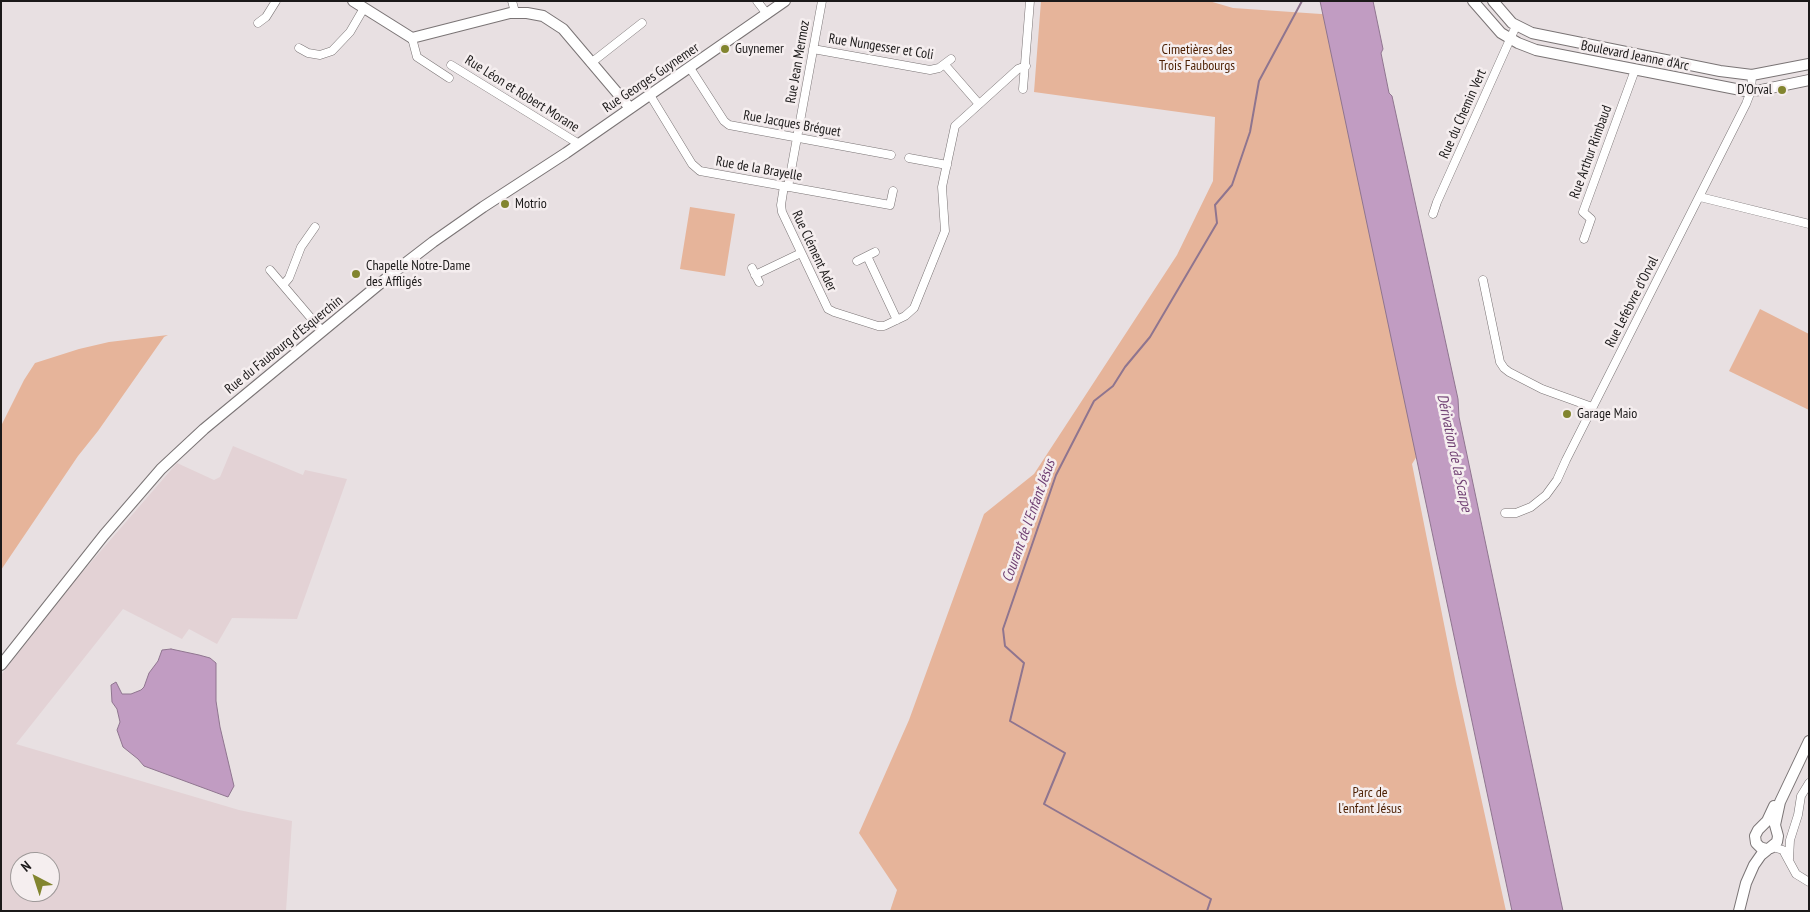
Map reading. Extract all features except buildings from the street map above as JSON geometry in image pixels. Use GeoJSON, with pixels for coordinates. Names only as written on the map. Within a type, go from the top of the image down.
{"type":"FeatureCollection","features":[{"type":"Feature","properties":{"kind":"main road"},"geometry":{"type":"LineString","coordinates":[[353,1],[412,38],[515,12],[538,14],[563,29],[630,108]]}},
{"type":"Feature","properties":{"kind":"main road","name":"Rue Georges Guynemer"},"geometry":{"type":"LineString","coordinates":[[531,176],[785,1]]}},
{"type":"Feature","properties":{"kind":"main road","name":"Boulevard Jeanne d'Arc"},"geometry":{"type":"LineString","coordinates":[[1473,1],[1498,29],[1510,39],[1531,48],[1734,90],[1762,90],[1809,80]]}},
{"type":"Feature","properties":{"kind":"main road","name":"Boulevard Jeanne d'Arc"},"geometry":{"type":"LineString","coordinates":[[1493,1],[1516,26],[1538,35],[1720,71],[1752,75],[1809,64]]}},
{"type":"Feature","properties":{"kind":"main road","name":"Rue du Faubourg d'Esquerchin"},"geometry":{"type":"LineString","coordinates":[[1,665],[98,541],[160,469],[183,447],[421,251],[477,211],[531,176]]}},
{"type":"Feature","properties":{"kind":"main road","name":"Rue du Faubourg d'Esquerchin"},"geometry":{"type":"LineString","coordinates":[[1,656],[66,573],[98,541]]}},
{"type":"Feature","properties":{"kind":"main road"},"geometry":{"type":"LineString","coordinates":[[1733,911],[1742,877],[1756,843],[1756,834],[1767,821],[1809,741]]}},
{"type":"Feature","properties":{"kind":"main road"},"geometry":{"type":"LineString","coordinates":[[1739,911],[1751,869],[1758,859],[1777,841],[1778,806],[1787,784]]}},
{"type":"Feature","properties":{"kind":"main road"},"geometry":{"type":"LineString","coordinates":[[1761,828],[1770,827],[1776,832]]}},
{"type":"Feature","properties":{"kind":"main road"},"geometry":{"type":"LineString","coordinates":[[1756,843],[1763,849],[1771,848]]}},
{"type":"Feature","properties":{"kind":"street"},"geometry":{"type":"LineString","coordinates":[[258,23],[266,17],[276,1]]}},
{"type":"Feature","properties":{"kind":"street"},"geometry":{"type":"LineString","coordinates":[[512,1],[515,12]]}},
{"type":"Feature","properties":{"kind":"street"},"geometry":{"type":"LineString","coordinates":[[757,1],[767,14]]}},
{"type":"Feature","properties":{"kind":"street","name":"Rue Jean Mermoz"},"geometry":{"type":"LineString","coordinates":[[786,186],[797,138],[822,1]]}},
{"type":"Feature","properties":{"kind":"street"},"geometry":{"type":"LineString","coordinates":[[1023,89],[1030,1]]}},
{"type":"Feature","properties":{"kind":"street"},"geometry":{"type":"LineString","coordinates":[[299,48],[320,55],[332,52],[350,32],[364,8]]}},
{"type":"Feature","properties":{"kind":"street"},"geometry":{"type":"LineString","coordinates":[[591,63],[642,23]]}},
{"type":"Feature","properties":{"kind":"street","name":"Rue du Chemin Vert"},"geometry":{"type":"LineString","coordinates":[[1434,214],[1437,202],[1516,26]]}},
{"type":"Feature","properties":{"kind":"street"},"geometry":{"type":"LineString","coordinates":[[412,38],[417,57],[449,78]]}},
{"type":"Feature","properties":{"kind":"street","name":"Rue Nungesser et Coli"},"geometry":{"type":"LineString","coordinates":[[813,49],[930,70],[936,70],[944,65]]}},
{"type":"Feature","properties":{"kind":"street"},"geometry":{"type":"LineString","coordinates":[[951,59],[944,65],[979,104]]}},
{"type":"Feature","properties":{"kind":"street","name":"Rue Léon et Robert Morane"},"geometry":{"type":"LineString","coordinates":[[451,65],[580,144]]}},
{"type":"Feature","properties":{"kind":"street","name":"Rue Clément Ader"},"geometry":{"type":"LineString","coordinates":[[786,186],[781,209],[828,309],[878,326],[884,326],[909,314],[914,308],[945,231],[942,191],[955,126],[1018,70],[1026,66]]}},
{"type":"Feature","properties":{"kind":"street","name":"Rue Jacques Bréguet"},"geometry":{"type":"LineString","coordinates":[[690,68],[726,124],[891,155]]}},
{"type":"Feature","properties":{"kind":"street","name":"Rue Arthur Rimbaud"},"geometry":{"type":"LineString","coordinates":[[1584,238],[1591,219],[1583,212],[1635,70]]}},
{"type":"Feature","properties":{"kind":"street","name":"Rue Lefebvre d'Orval"},"geometry":{"type":"LineString","coordinates":[[1504,513],[1516,513],[1526,510],[1537,503],[1557,480],[1592,407],[1746,104],[1751,91],[1752,75]]}},
{"type":"Feature","properties":{"kind":"street","name":"Rue de la Brayelle"},"geometry":{"type":"LineString","coordinates":[[650,95],[692,164],[704,172],[890,205],[892,191]]}},
{"type":"Feature","properties":{"kind":"street"},"geometry":{"type":"LineString","coordinates":[[908,158],[946,165]]}},
{"type":"Feature","properties":{"kind":"street"},"geometry":{"type":"LineString","coordinates":[[1700,197],[1809,224]]}},
{"type":"Feature","properties":{"kind":"street"},"geometry":{"type":"LineString","coordinates":[[283,285],[289,278],[300,247],[315,227]]}},
{"type":"Feature","properties":{"kind":"street"},"geometry":{"type":"LineString","coordinates":[[857,261],[875,252]]}},
{"type":"Feature","properties":{"kind":"street"},"geometry":{"type":"LineString","coordinates":[[755,275],[801,253]]}},
{"type":"Feature","properties":{"kind":"street"},"geometry":{"type":"LineString","coordinates":[[867,256],[897,320]]}},
{"type":"Feature","properties":{"kind":"street"},"geometry":{"type":"LineString","coordinates":[[270,270],[322,331]]}},
{"type":"Feature","properties":{"kind":"street"},"geometry":{"type":"LineString","coordinates":[[1483,280],[1500,362],[1504,368],[1542,389],[1592,407]]}},
{"type":"Feature","properties":{"kind":"street"},"geometry":{"type":"LineString","coordinates":[[1789,859],[1789,845],[1798,815],[1801,796],[1809,783]]}},
{"type":"Feature","properties":{"kind":"street"},"geometry":{"type":"LineString","coordinates":[[1776,832],[1780,836],[1785,837],[1793,831]]}},
{"type":"Feature","properties":{"kind":"street"},"geometry":{"type":"LineString","coordinates":[[1771,848],[1782,849],[1796,874],[1809,882]]}},
{"type":"Feature","properties":{"kind":"shaded area"},"geometry":{"type":"Polygon","coordinates":[[[233,446],[303,475],[305,470],[347,479],[297,619],[232,618],[217,644],[189,629],[182,639],[123,609],[16,744],[239,810],[292,821],[286,911],[1,911],[1,675],[73,583],[177,463],[214,480],[220,477],[233,446]]]}},
{"type":"Feature","properties":{"kind":"green space"},"geometry":{"type":"Polygon","coordinates":[[[1041,1],[1209,1],[1233,8],[1365,17],[1446,410],[1412,464],[1456,684],[1506,911],[890,911],[897,890],[859,833],[909,720],[984,514],[1034,474],[1177,255],[1213,181],[1215,117],[1034,92],[1041,1]]]}},
{"type":"Feature","properties":{"kind":"green space"},"geometry":{"type":"Polygon","coordinates":[[[690,207],[735,214],[725,276],[680,269],[690,207]]]}},
{"type":"Feature","properties":{"kind":"green space"},"geometry":{"type":"Polygon","coordinates":[[[1760,309],[1809,334],[1809,410],[1729,371],[1760,309]]]}},
{"type":"Feature","properties":{"kind":"green space"},"geometry":{"type":"Polygon","coordinates":[[[168,335],[164,337],[98,431],[78,456],[1,570],[1,426],[24,380],[35,363],[109,342],[168,335]]]}},
{"type":"Feature","properties":{"kind":"water","name":"Dérivation de la Scarpe"},"geometry":{"type":"Polygon","coordinates":[[[1320,1],[1373,1],[1383,49],[1381,53],[1389,93],[1392,96],[1458,399],[1459,417],[1563,911],[1512,911],[1320,1]]]}},
{"type":"Feature","properties":{"kind":"water"},"geometry":{"type":"Polygon","coordinates":[[[171,649],[210,658],[216,663],[216,701],[234,786],[228,797],[144,766],[123,747],[117,730],[120,722],[117,709],[112,702],[111,685],[116,682],[122,694],[131,694],[141,690],[149,673],[158,661],[162,650],[171,649]]]}},
{"type":"Feature","properties":{"kind":"waterway","name":"Courant de l'Enfant Jésus"},"geometry":{"type":"LineString","coordinates":[[1207,911],[1211,899],[1044,804],[1065,753],[1010,721],[1024,663],[1005,646],[1003,629],[1056,475],[1094,401],[1113,386],[1125,367],[1150,337],[1217,223],[1215,205],[1232,185],[1250,132],[1259,81],[1302,1]]}},
{"type":"Feature","properties":{"kind":"place","name":"Guynemer"},"geometry":{"type":"Point","coordinates":[725,49]}},
{"type":"Feature","properties":{"kind":"place","name":"D'Orval"},"geometry":{"type":"Point","coordinates":[1782,90]}},
{"type":"Feature","properties":{"kind":"place","name":"Motrio"},"geometry":{"type":"Point","coordinates":[505,204]}},
{"type":"Feature","properties":{"kind":"place","name":"Chapelle Notre-Dame des Affligés"},"geometry":{"type":"Point","coordinates":[356,274]}},
{"type":"Feature","properties":{"kind":"place","name":"Garage Maio"},"geometry":{"type":"Point","coordinates":[1567,414]}},
{"type":"Feature","properties":{"kind":"park label","name":"Cimetières des Trois Faubourgs"},"geometry":{"type":"Point","coordinates":[1197,58]}},
{"type":"Feature","properties":{"kind":"park label","name":"Parc de l'enfant Jésus"},"geometry":{"type":"Point","coordinates":[1370,802]}}]}
